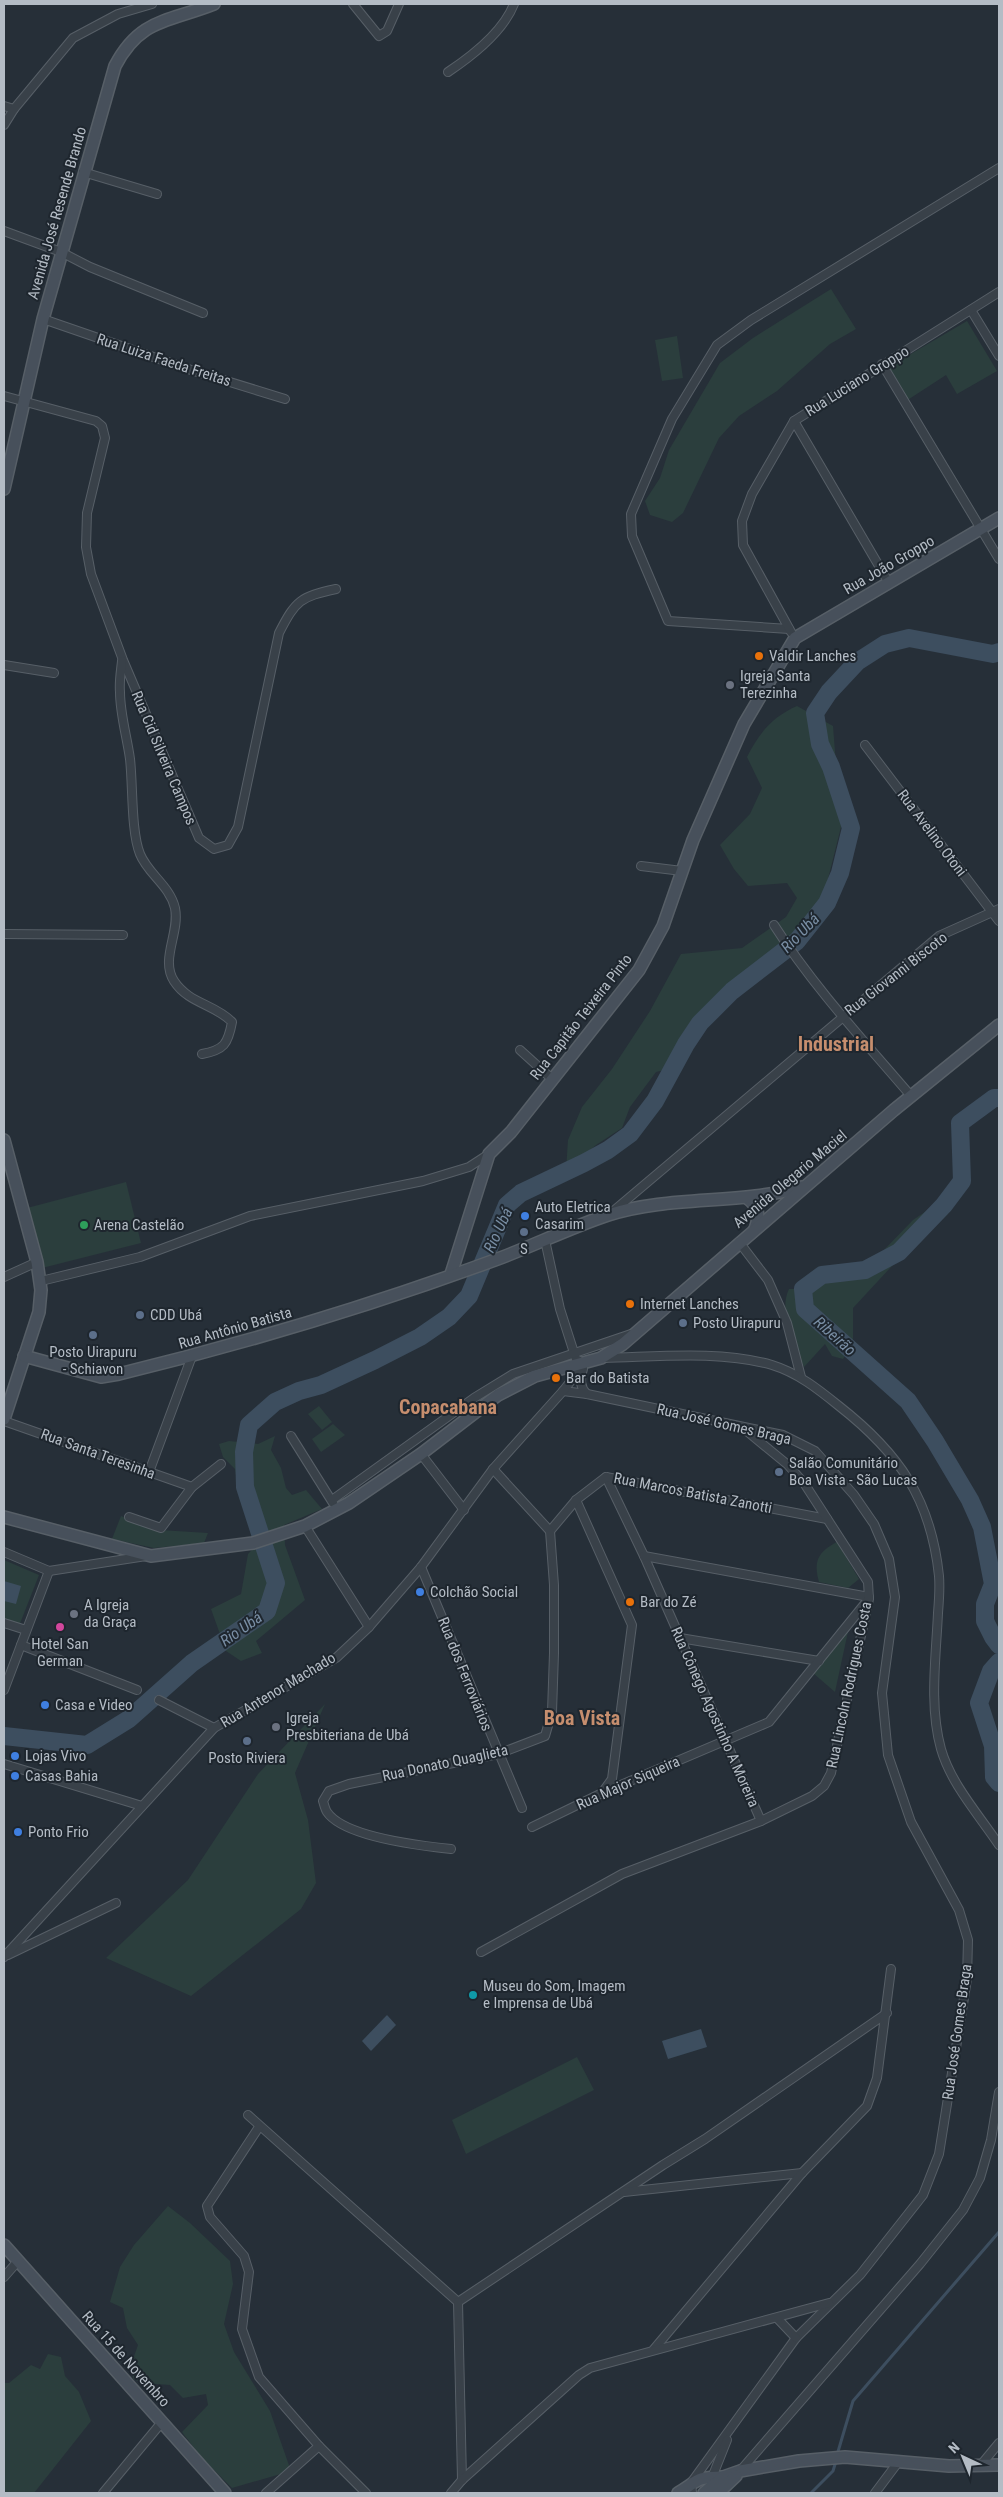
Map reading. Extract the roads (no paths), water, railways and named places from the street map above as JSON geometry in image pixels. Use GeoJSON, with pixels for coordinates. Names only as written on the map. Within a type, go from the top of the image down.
{"type":"FeatureCollection","features":[{"type":"Feature","properties":{"kind":"main road","name":"Avenida José Resende Brando"},"geometry":{"type":"LineString","coordinates":[[4,489],[22,401],[43,319],[83,172],[115,66],[123,50],[133,38],[147,27],[214,4]]}},
{"type":"Feature","properties":{"kind":"main road","name":"Rua João Groppo"},"geometry":{"type":"LineString","coordinates":[[792,634],[889,583],[999,518]]}},
{"type":"Feature","properties":{"kind":"main road","name":"Rua Capitão Teixeira Pinto"},"geometry":{"type":"LineString","coordinates":[[452,1274],[489,1154],[511,1132],[639,970],[663,926],[694,840],[744,724],[792,634]]}},
{"type":"Feature","properties":{"kind":"main road","name":"Avenida Olegario Maciel"},"geometry":{"type":"LineString","coordinates":[[152,1556],[253,1544],[305,1526],[333,1505],[349,1503],[421,1454],[498,1395],[535,1376],[582,1365],[601,1358],[623,1344],[739,1242],[911,1096],[999,1025]]}},
{"type":"Feature","properties":{"kind":"main road"},"geometry":{"type":"LineString","coordinates":[[4,1140],[37,1262],[40,1281],[39,1312],[4,1420]]}},
{"type":"Feature","properties":{"kind":"main road","name":"Rua Antônio Batista"},"geometry":{"type":"LineString","coordinates":[[24,1356],[101,1377],[265,1337],[494,1260],[609,1215],[648,1206],[773,1195],[806,1186]]}},
{"type":"Feature","properties":{"kind":"main road"},"geometry":{"type":"LineString","coordinates":[[747,1198],[757,1208],[759,1220],[755,1229]]}},
{"type":"Feature","properties":{"kind":"main road"},"geometry":{"type":"LineString","coordinates":[[4,1517],[152,1556]]}},
{"type":"Feature","properties":{"kind":"main road","name":"Rua 15 de Novembro"},"geometry":{"type":"LineString","coordinates":[[4,2244],[225,2493]]}},
{"type":"Feature","properties":{"kind":"main road"},"geometry":{"type":"LineString","coordinates":[[678,2493],[691,2488],[701,2478],[717,2477],[760,2466],[827,2458],[845,2457],[949,2466],[999,2465]]}},
{"type":"Feature","properties":{"kind":"main road"},"geometry":{"type":"LineString","coordinates":[[718,2493],[740,2471]]}},
{"type":"Feature","properties":{"kind":"main road"},"geometry":{"type":"LineString","coordinates":[[704,2493],[717,2477]]}},
{"type":"Feature","properties":{"kind":"street"},"geometry":{"type":"LineString","coordinates":[[4,125],[14,109],[74,38],[118,14],[152,4]]}},
{"type":"Feature","properties":{"kind":"street"},"geometry":{"type":"LineString","coordinates":[[352,4],[379,36],[387,31],[399,4]]}},
{"type":"Feature","properties":{"kind":"street"},"geometry":{"type":"LineString","coordinates":[[448,72],[484,43],[500,25],[514,4]]}},
{"type":"Feature","properties":{"kind":"street"},"geometry":{"type":"LineString","coordinates":[[4,106],[14,109]]}},
{"type":"Feature","properties":{"kind":"street"},"geometry":{"type":"LineString","coordinates":[[792,634],[668,621],[632,536],[631,514],[672,419],[717,345],[751,320],[999,168]]}},
{"type":"Feature","properties":{"kind":"street"},"geometry":{"type":"LineString","coordinates":[[83,172],[157,194]]}},
{"type":"Feature","properties":{"kind":"street"},"geometry":{"type":"LineString","coordinates":[[4,231],[61,252],[90,268],[203,313]]}},
{"type":"Feature","properties":{"kind":"street","name":"Rua Luciano Groppo"},"geometry":{"type":"LineString","coordinates":[[792,634],[744,545],[742,521],[752,494],[794,421],[999,292]]}},
{"type":"Feature","properties":{"kind":"street"},"geometry":{"type":"LineString","coordinates":[[971,310],[999,356]]}},
{"type":"Feature","properties":{"kind":"street","name":"Rua Luiza Faeda Freitas"},"geometry":{"type":"LineString","coordinates":[[43,319],[185,368],[285,399]]}},
{"type":"Feature","properties":{"kind":"street"},"geometry":{"type":"LineString","coordinates":[[882,364],[999,559]]}},
{"type":"Feature","properties":{"kind":"street"},"geometry":{"type":"LineString","coordinates":[[4,396],[22,401]]}},
{"type":"Feature","properties":{"kind":"street","name":"Rua Cid Silveira Campos"},"geometry":{"type":"LineString","coordinates":[[22,401],[96,421],[102,426],[105,438],[87,513],[86,547],[94,583],[122,660],[199,838],[214,849],[228,845],[238,827],[280,633],[290,612],[307,595],[336,589]]}},
{"type":"Feature","properties":{"kind":"street"},"geometry":{"type":"LineString","coordinates":[[794,421],[889,583]]}},
{"type":"Feature","properties":{"kind":"street"},"geometry":{"type":"LineString","coordinates":[[122,660],[120,690],[130,760],[136,840],[140,854],[172,898],[175,908],[176,928],[168,964],[170,973],[186,995],[202,1005],[213,1008],[232,1022],[228,1040],[218,1051],[202,1054]]}},
{"type":"Feature","properties":{"kind":"street"},"geometry":{"type":"LineString","coordinates":[[4,665],[54,673]]}},
{"type":"Feature","properties":{"kind":"street","name":"Rua Avelino Otoni"},"geometry":{"type":"LineString","coordinates":[[865,746],[996,911],[999,921]]}},
{"type":"Feature","properties":{"kind":"street"},"geometry":{"type":"LineString","coordinates":[[641,866],[682,871]]}},
{"type":"Feature","properties":{"kind":"street","name":"Rua Giovanni Biscoto"},"geometry":{"type":"LineString","coordinates":[[609,1215],[939,936],[996,911]]}},
{"type":"Feature","properties":{"kind":"street"},"geometry":{"type":"LineString","coordinates":[[774,925],[794,954],[911,1096]]}},
{"type":"Feature","properties":{"kind":"street"},"geometry":{"type":"LineString","coordinates":[[4,934],[123,935]]}},
{"type":"Feature","properties":{"kind":"street"},"geometry":{"type":"LineString","coordinates":[[520,1050],[552,1079]]}},
{"type":"Feature","properties":{"kind":"street"},"geometry":{"type":"LineString","coordinates":[[40,1281],[140,1257],[250,1216],[423,1182],[469,1167],[489,1154]]}},
{"type":"Feature","properties":{"kind":"street"},"geometry":{"type":"LineString","coordinates":[[640,1188],[639,1201],[642,1205],[648,1206]]}},
{"type":"Feature","properties":{"kind":"street"},"geometry":{"type":"LineString","coordinates":[[545,1240],[560,1309],[574,1353],[582,1365],[581,1384],[587,1394]]}},
{"type":"Feature","properties":{"kind":"street"},"geometry":{"type":"LineString","coordinates":[[739,1242],[768,1280],[786,1323],[801,1377]]}},
{"type":"Feature","properties":{"kind":"street"},"geometry":{"type":"LineString","coordinates":[[4,1277],[37,1262]]}},
{"type":"Feature","properties":{"kind":"street"},"geometry":{"type":"LineString","coordinates":[[291,1436],[333,1505],[474,1398],[513,1374],[635,1333]]}},
{"type":"Feature","properties":{"kind":"street"},"geometry":{"type":"LineString","coordinates":[[149,1472],[192,1356]]}},
{"type":"Feature","properties":{"kind":"street"},"geometry":{"type":"LineString","coordinates":[[601,1358],[695,1356],[743,1360],[772,1365],[801,1377],[869,1429],[896,1458],[918,1495],[935,1543],[940,1578],[935,1690],[936,1723],[941,1750],[952,1776],[999,1845]]}},
{"type":"Feature","properties":{"kind":"street","name":"Rua Antenor Machado"},"geometry":{"type":"LineString","coordinates":[[4,1957],[214,1728],[336,1658],[369,1627],[421,1568],[493,1469],[563,1391],[582,1365]]}},
{"type":"Feature","properties":{"kind":"street","name":"Rua José Gomes Braga"},"geometry":{"type":"LineString","coordinates":[[563,1391],[587,1394],[783,1435],[815,1451],[854,1495],[874,1524],[889,1559],[895,1597],[882,1693],[888,1755],[911,1822],[959,1910],[968,1940],[967,1979],[939,2154],[924,2195],[860,2275],[796,2338],[732,2429]]}},
{"type":"Feature","properties":{"kind":"street","name":"Rua Santa Teresinha"},"geometry":{"type":"LineString","coordinates":[[4,1420],[192,1487]]}},
{"type":"Feature","properties":{"kind":"street","name":"Rua Lincoln Rodrigues Costa"},"geometry":{"type":"LineString","coordinates":[[481,1952],[622,1874],[761,1821],[812,1796],[824,1786],[831,1773],[869,1598],[868,1582],[804,1483],[788,1465],[742,1427]]}},
{"type":"Feature","properties":{"kind":"street"},"geometry":{"type":"LineString","coordinates":[[421,1454],[464,1510]]}},
{"type":"Feature","properties":{"kind":"street"},"geometry":{"type":"LineString","coordinates":[[128,1517],[160,1528],[192,1487],[221,1464]]}},
{"type":"Feature","properties":{"kind":"street"},"geometry":{"type":"LineString","coordinates":[[493,1469],[550,1531]]}},
{"type":"Feature","properties":{"kind":"street","name":"Rua Marcos Batista Zanotti"},"geometry":{"type":"LineString","coordinates":[[550,1531],[576,1500],[606,1477],[827,1519]]}},
{"type":"Feature","properties":{"kind":"street","name":"Rua Cônego Agostinho A Moreira"},"geometry":{"type":"LineString","coordinates":[[606,1477],[644,1556],[761,1821]]}},
{"type":"Feature","properties":{"kind":"street"},"geometry":{"type":"LineString","coordinates":[[576,1500],[632,1625],[612,1778],[602,1793]]}},
{"type":"Feature","properties":{"kind":"street"},"geometry":{"type":"LineString","coordinates":[[305,1526],[369,1627]]}},
{"type":"Feature","properties":{"kind":"street","name":"Rua Donato Quaglieta"},"geometry":{"type":"LineString","coordinates":[[451,1849],[411,1845],[376,1836],[339,1822],[327,1812],[323,1801],[329,1791],[349,1784],[498,1754],[545,1736],[552,1712],[554,1594],[550,1531]]}},
{"type":"Feature","properties":{"kind":"street"},"geometry":{"type":"LineString","coordinates":[[4,1552],[49,1571],[152,1556]]}},
{"type":"Feature","properties":{"kind":"street"},"geometry":{"type":"LineString","coordinates":[[644,1556],[869,1598]]}},
{"type":"Feature","properties":{"kind":"street","name":"Rua dos Ferroviários"},"geometry":{"type":"LineString","coordinates":[[421,1568],[522,1808]]}},
{"type":"Feature","properties":{"kind":"street"},"geometry":{"type":"LineString","coordinates":[[4,1690],[49,1571]]}},
{"type":"Feature","properties":{"kind":"street","name":"Rua Major Siqueira"},"geometry":{"type":"LineString","coordinates":[[532,1827],[602,1793],[769,1722],[869,1598]]}},
{"type":"Feature","properties":{"kind":"street"},"geometry":{"type":"LineString","coordinates":[[4,1623],[26,1630]]}},
{"type":"Feature","properties":{"kind":"street"},"geometry":{"type":"LineString","coordinates":[[680,1638],[819,1661]]}},
{"type":"Feature","properties":{"kind":"street"},"geometry":{"type":"LineString","coordinates":[[21,1645],[137,1690]]}},
{"type":"Feature","properties":{"kind":"street"},"geometry":{"type":"LineString","coordinates":[[159,1700],[214,1728]]}},
{"type":"Feature","properties":{"kind":"street"},"geometry":{"type":"LineString","coordinates":[[4,1764],[142,1806]]}},
{"type":"Feature","properties":{"kind":"street"},"geometry":{"type":"LineString","coordinates":[[4,1957],[116,1903]]}},
{"type":"Feature","properties":{"kind":"street"},"geometry":{"type":"LineString","coordinates":[[654,2350],[802,2173],[867,2106],[877,2078],[887,2013],[891,1969]]}},
{"type":"Feature","properties":{"kind":"street"},"geometry":{"type":"LineString","coordinates":[[458,2302],[705,2139],[887,2013]]}},
{"type":"Feature","properties":{"kind":"street"},"geometry":{"type":"LineString","coordinates":[[740,2471],[920,2264],[963,2210],[980,2178],[991,2140],[999,2092]]}},
{"type":"Feature","properties":{"kind":"street"},"geometry":{"type":"LineString","coordinates":[[248,2115],[458,2302],[462,2480]]}},
{"type":"Feature","properties":{"kind":"street"},"geometry":{"type":"LineString","coordinates":[[259,2126],[207,2206],[210,2217],[244,2256],[249,2272],[242,2329],[259,2377],[319,2446],[366,2493]]}},
{"type":"Feature","properties":{"kind":"street"},"geometry":{"type":"LineString","coordinates":[[622,2192],[802,2173]]}},
{"type":"Feature","properties":{"kind":"street"},"geometry":{"type":"LineString","coordinates":[[4,2277],[18,2261]]}},
{"type":"Feature","properties":{"kind":"street"},"geometry":{"type":"LineString","coordinates":[[451,2493],[462,2480],[590,2368],[831,2303]]}},
{"type":"Feature","properties":{"kind":"street"},"geometry":{"type":"LineString","coordinates":[[777,2318],[796,2338]]}},
{"type":"Feature","properties":{"kind":"street"},"geometry":{"type":"LineString","coordinates":[[102,2493],[162,2422]]}},
{"type":"Feature","properties":{"kind":"street"},"geometry":{"type":"LineString","coordinates":[[717,2477],[732,2429]]}},
{"type":"Feature","properties":{"kind":"street"},"geometry":{"type":"LineString","coordinates":[[691,2488],[732,2429]]}},
{"type":"Feature","properties":{"kind":"street"},"geometry":{"type":"LineString","coordinates":[[980,2466],[999,2443]]}},
{"type":"Feature","properties":{"kind":"street"},"geometry":{"type":"LineString","coordinates":[[266,2493],[319,2446]]}},
{"type":"Feature","properties":{"kind":"street"},"geometry":{"type":"LineString","coordinates":[[875,2493],[899,2461]]}},
{"type":"Feature","properties":{"kind":"water"},"geometry":{"type":"Polygon","coordinates":[[[4,1581],[21,1586],[16,1604],[4,1601],[4,1581]]]}},
{"type":"Feature","properties":{"kind":"water"},"geometry":{"type":"Polygon","coordinates":[[[387,2015],[396,2025],[371,2051],[362,2041],[387,2015]]]}},
{"type":"Feature","properties":{"kind":"water"},"geometry":{"type":"Polygon","coordinates":[[[701,2029],[707,2047],[668,2059],[662,2041],[701,2029]]]}},
{"type":"Feature","properties":{"kind":"waterway","name":"Rio Ubá"},"geometry":{"type":"LineString","coordinates":[[4,1736],[87,1745],[129,1719],[192,1663],[267,1611],[276,1583],[245,1487],[244,1452],[249,1425],[275,1402],[299,1391],[321,1385],[375,1360],[420,1337],[449,1317],[469,1296],[507,1205],[521,1193],[584,1163],[608,1150],[630,1134],[655,1101],[686,1044],[700,1023],[732,991],[797,941],[827,903],[840,873],[851,828],[831,767],[820,744],[815,713],[829,692],[857,662],[885,644],[909,638],[993,654],[999,652]]}},
{"type":"Feature","properties":{"kind":"waterway","name":"Ribeirão"},"geometry":{"type":"LineString","coordinates":[[999,1098],[994,1098],[960,1123],[962,1181],[944,1205],[899,1252],[865,1270],[822,1275],[803,1289],[805,1309],[908,1401],[935,1441],[970,1500],[982,1527],[993,1584],[985,1604],[985,1621],[999,1645]]}},
{"type":"Feature","properties":{"kind":"waterway","name":"Ribeirão"},"geometry":{"type":"LineString","coordinates":[[999,1662],[991,1671],[979,1703],[993,1746],[994,1777],[999,1783]]}},
{"type":"Feature","properties":{"kind":"waterway"},"geometry":{"type":"LineString","coordinates":[[837,2455],[853,2401],[999,2232]]}},
{"type":"Feature","properties":{"kind":"waterway"},"geometry":{"type":"LineString","coordinates":[[811,2493],[833,2471],[836,2461]]}},
{"type":"Feature","properties":{"kind":"place","name":"Valdir Lanches"},"geometry":{"type":"Point","coordinates":[759,656]}},
{"type":"Feature","properties":{"kind":"place","name":"Igreja Santa Terezinha"},"geometry":{"type":"Point","coordinates":[730,685]}},
{"type":"Feature","properties":{"kind":"place","name":"Auto Eletrica Casarim"},"geometry":{"type":"Point","coordinates":[525,1216]}},
{"type":"Feature","properties":{"kind":"place","name":"Arena Castelão"},"geometry":{"type":"Point","coordinates":[84,1225]}},
{"type":"Feature","properties":{"kind":"place","name":"S"},"geometry":{"type":"Point","coordinates":[524,1232]}},
{"type":"Feature","properties":{"kind":"place","name":"Internet Lanches"},"geometry":{"type":"Point","coordinates":[630,1304]}},
{"type":"Feature","properties":{"kind":"place","name":"CDD Ubá"},"geometry":{"type":"Point","coordinates":[140,1315]}},
{"type":"Feature","properties":{"kind":"place","name":"Posto Uirapuru"},"geometry":{"type":"Point","coordinates":[683,1323]}},
{"type":"Feature","properties":{"kind":"place","name":"Posto Uirapuru - Schiavon"},"geometry":{"type":"Point","coordinates":[93,1335]}},
{"type":"Feature","properties":{"kind":"place","name":"Bar do Batista"},"geometry":{"type":"Point","coordinates":[556,1378]}},
{"type":"Feature","properties":{"kind":"place","name":"Salão Comunitário Boa Vista - São Lucas"},"geometry":{"type":"Point","coordinates":[779,1472]}},
{"type":"Feature","properties":{"kind":"place","name":"Colchão Social"},"geometry":{"type":"Point","coordinates":[420,1592]}},
{"type":"Feature","properties":{"kind":"place","name":"Bar do Zé"},"geometry":{"type":"Point","coordinates":[630,1602]}},
{"type":"Feature","properties":{"kind":"place","name":"A Igreja da Graça"},"geometry":{"type":"Point","coordinates":[74,1614]}},
{"type":"Feature","properties":{"kind":"place","name":"Hotel San German"},"geometry":{"type":"Point","coordinates":[60,1627]}},
{"type":"Feature","properties":{"kind":"place","name":"Casa e Video"},"geometry":{"type":"Point","coordinates":[45,1705]}},
{"type":"Feature","properties":{"kind":"place","name":"Igreja Presbiteriana de Ubá"},"geometry":{"type":"Point","coordinates":[276,1727]}},
{"type":"Feature","properties":{"kind":"place","name":"Posto Riviera"},"geometry":{"type":"Point","coordinates":[247,1741]}},
{"type":"Feature","properties":{"kind":"place","name":"Lojas Vivo"},"geometry":{"type":"Point","coordinates":[15,1756]}},
{"type":"Feature","properties":{"kind":"place","name":"Casas Bahia"},"geometry":{"type":"Point","coordinates":[15,1776]}},
{"type":"Feature","properties":{"kind":"place","name":"Ponto Frio"},"geometry":{"type":"Point","coordinates":[18,1832]}},
{"type":"Feature","properties":{"kind":"place","name":"Museu do Som, Imagem e Imprensa de Ubá"},"geometry":{"type":"Point","coordinates":[473,1995]}},
{"type":"Feature","properties":{"kind":"district","name":"Industrial"},"geometry":{"type":"Point","coordinates":[836,1044]}},
{"type":"Feature","properties":{"kind":"district","name":"Copacabana"},"geometry":{"type":"Point","coordinates":[448,1407]}},
{"type":"Feature","properties":{"kind":"district","name":"Boa Vista"},"geometry":{"type":"Point","coordinates":[582,1718]}}]}
